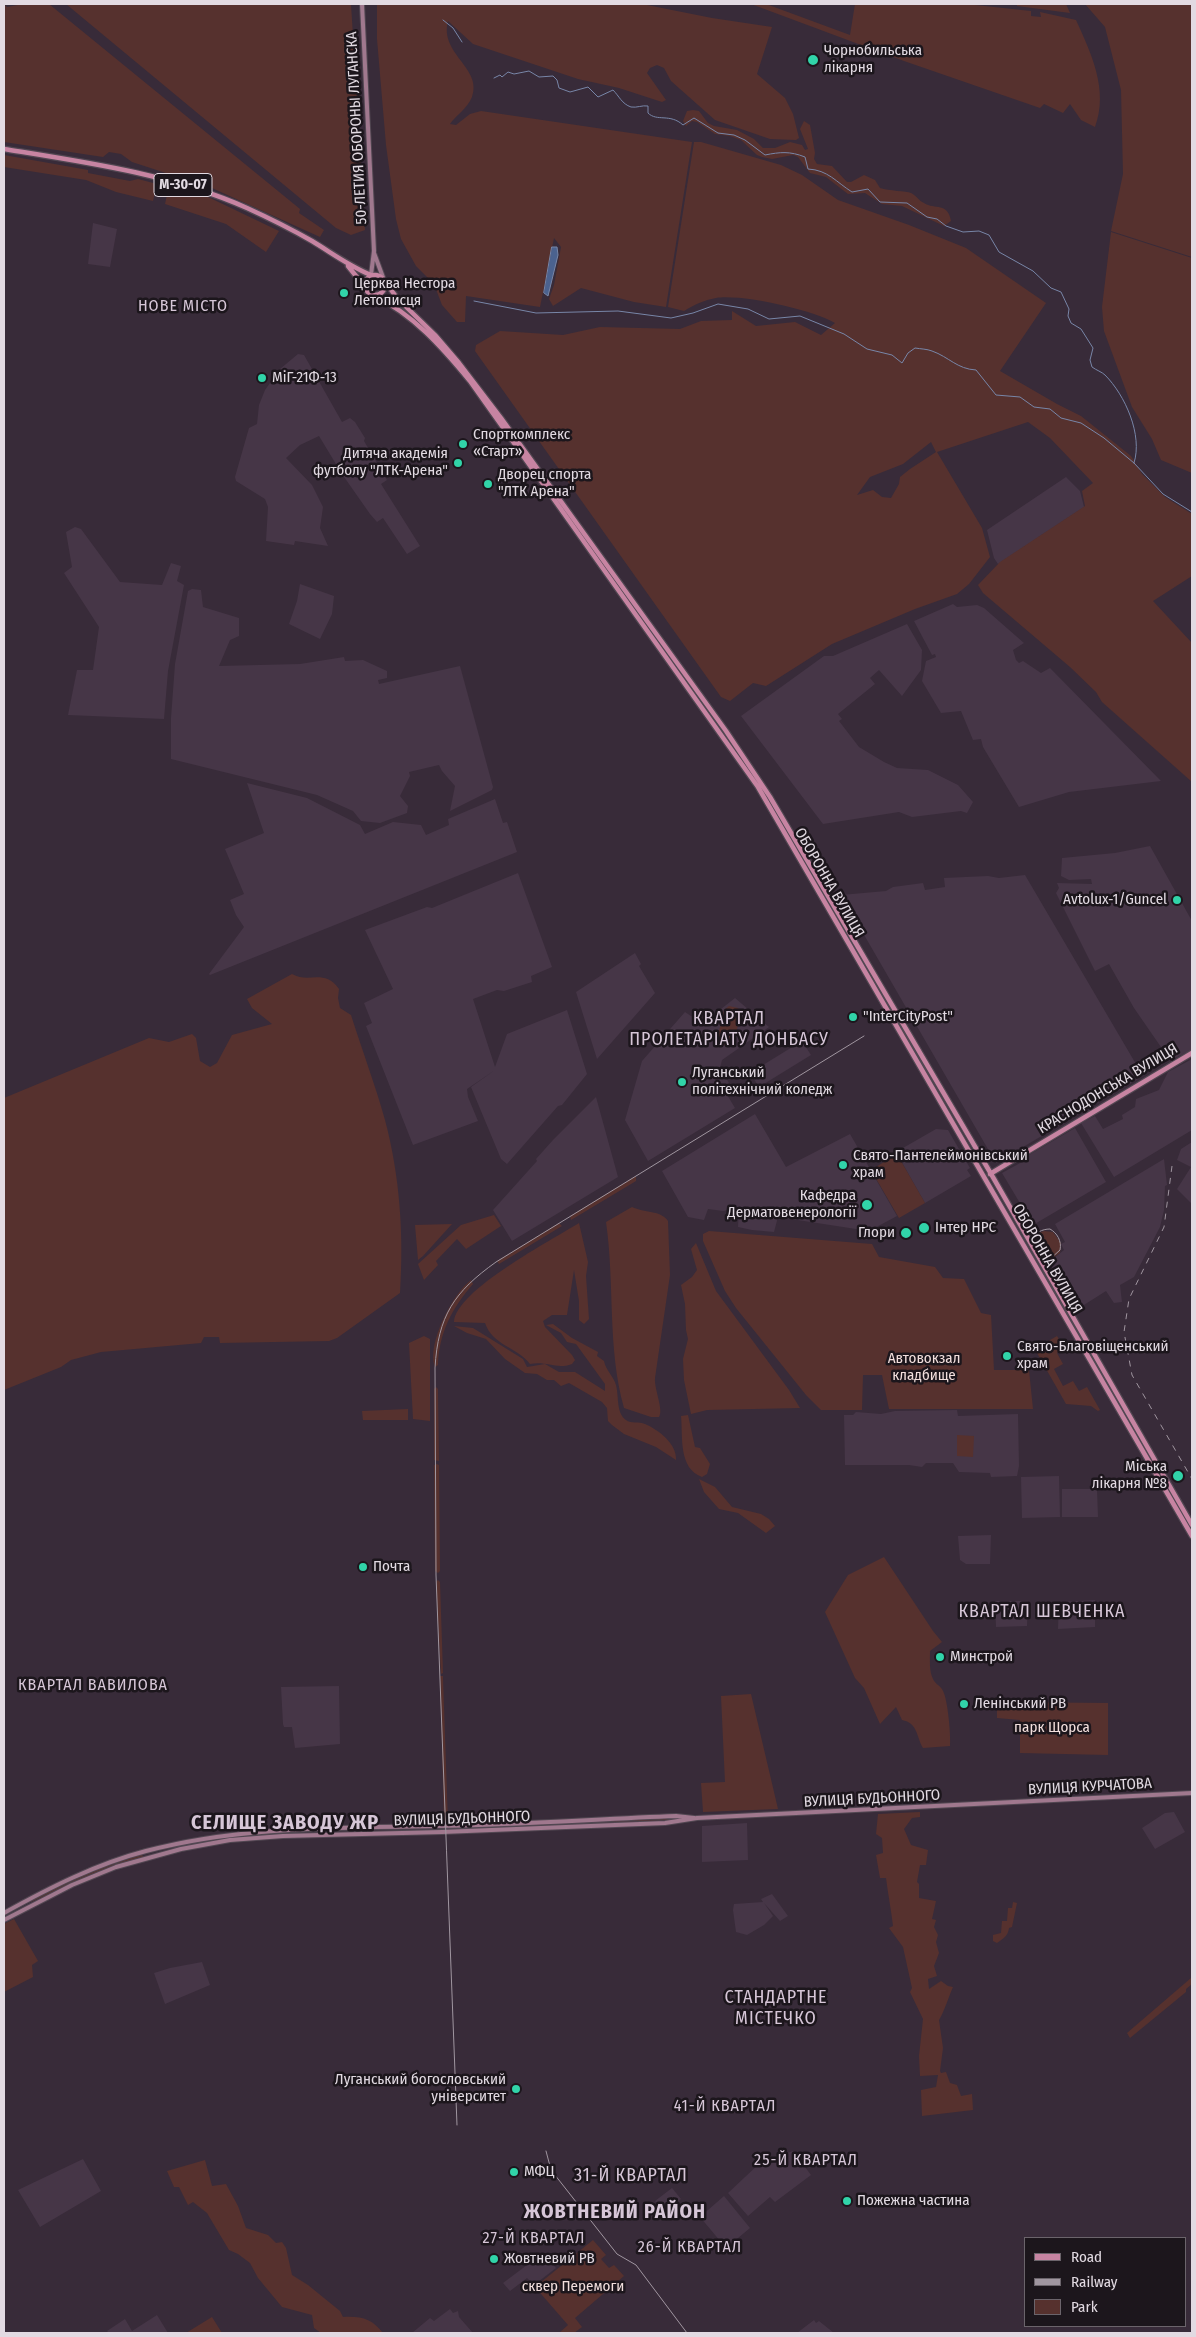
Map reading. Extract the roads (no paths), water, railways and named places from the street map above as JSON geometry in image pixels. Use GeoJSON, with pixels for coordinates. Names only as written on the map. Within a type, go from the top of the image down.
{"type":"FeatureCollection","features":[{"type":"Feature","properties":{"kind":"main road","name":"50-ЛЕТИЯ ОБОРОНЫ ЛУГАНСКА"},"geometry":{"type":"LineString","coordinates":[[362,4],[374,250]]}},
{"type":"Feature","properties":{"kind":"main road","name":"М-30-07"},"geometry":{"type":"LineString","coordinates":[[4,150],[98,165],[196,189],[246,208],[283,226],[312,241],[347,265]]}},
{"type":"Feature","properties":{"kind":"main road"},"geometry":{"type":"LineString","coordinates":[[364,286],[366,279],[371,275],[374,250]]}},
{"type":"Feature","properties":{"kind":"main road"},"geometry":{"type":"LineString","coordinates":[[347,265],[368,292],[373,295],[379,294],[383,290],[384,280],[374,250]]}},
{"type":"Feature","properties":{"kind":"main road"},"geometry":{"type":"LineString","coordinates":[[347,265],[371,275],[379,276],[384,280]]}},
{"type":"Feature","properties":{"kind":"main road","name":"ОБОРОННА ВУЛИЦЯ"},"geometry":{"type":"LineString","coordinates":[[384,280],[397,298],[435,335],[480,390],[750,767],[792,832],[1192,1525]]}},
{"type":"Feature","properties":{"kind":"main road","name":"ОБОРОННА ВУЛИЦЯ"},"geometry":{"type":"LineString","coordinates":[[373,295],[392,304],[437,342],[470,381],[719,729],[782,826],[1192,1536]]}},
{"type":"Feature","properties":{"kind":"main road","name":"КРАСНОДОНСЬКА ВУЛИЦЯ"},"geometry":{"type":"LineString","coordinates":[[984,1178],[1192,1054]]}},
{"type":"Feature","properties":{"kind":"main road","name":"ВУЛИЦЯ КУРЧАТОВА"},"geometry":{"type":"LineString","coordinates":[[989,1805],[1192,1793]]}},
{"type":"Feature","properties":{"kind":"main road","name":"ВУЛИЦЯ БУДЬОННОГО"},"geometry":{"type":"LineString","coordinates":[[4,1920],[72,1885],[116,1867],[181,1849],[230,1840],[284,1836],[665,1823],[696,1818],[989,1805]]}},
{"type":"Feature","properties":{"kind":"main road","name":"ВУЛИЦЯ БУДЬОННОГО"},"geometry":{"type":"LineString","coordinates":[[4,1912],[94,1869],[144,1851],[227,1835],[283,1830],[438,1826],[676,1816],[696,1818]]}},
{"type":"Feature","properties":{"kind":"water"},"geometry":{"type":"Polygon","coordinates":[[[552,247],[557,247],[558,255],[548,296],[544,293],[552,247]]]}},
{"type":"Feature","properties":{"kind":"waterway"},"geometry":{"type":"LineString","coordinates":[[443,20],[453,28],[462,42]]}},
{"type":"Feature","properties":{"kind":"waterway"},"geometry":{"type":"LineString","coordinates":[[494,78],[500,75],[502,77],[508,72],[514,74],[529,71],[539,77],[553,76],[557,80],[559,88],[570,92],[588,87],[598,97],[613,90],[628,106],[648,106],[648,113],[652,116],[673,119],[683,125],[694,118],[718,133],[734,135],[745,140],[765,155],[775,153],[800,155],[805,157],[808,169],[832,177],[852,192],[868,189],[880,202],[907,203],[927,217],[937,219],[946,226],[963,232],[979,231],[989,235],[999,252],[1033,271],[1051,288],[1061,292],[1069,309],[1068,316],[1071,323],[1081,329],[1093,348],[1090,360],[1092,367],[1104,374],[1125,404],[1134,428],[1136,440],[1134,463]]}},
{"type":"Feature","properties":{"kind":"waterway"},"geometry":{"type":"LineString","coordinates":[[474,301],[536,313],[618,311],[671,318],[718,304],[748,309],[769,319],[800,316],[844,334],[867,349],[892,355],[902,363],[908,353],[915,348],[930,350],[958,365],[976,370],[996,395],[1020,397],[1034,407],[1050,409],[1061,418],[1081,423],[1104,438],[1134,463],[1163,494],[1192,512]]}},
{"type":"Feature","properties":{"kind":"tram line"},"geometry":{"type":"LineString","coordinates":[[457,2125],[436,1575],[435,1368],[440,1334],[445,1320],[459,1295],[481,1273],[496,1262],[864,1036]]}},
{"type":"Feature","properties":{"kind":"tram line"},"geometry":{"type":"LineString","coordinates":[[1031,1239],[1037,1233],[1044,1230],[1050,1229],[1055,1233],[1060,1240],[1060,1250],[1049,1260]]}},
{"type":"Feature","properties":{"kind":"tram line"},"geometry":{"type":"LineString","coordinates":[[546,2151],[551,2170],[617,2254],[636,2265],[687,2333]]}},
{"type":"Feature","properties":{"kind":"railway"},"geometry":{"type":"LineString","coordinates":[[1172,1166],[1164,1227],[1129,1299],[1124,1332],[1132,1375],[1192,1479]]}},
{"type":"Feature","properties":{"kind":"place","name":"Чорнобильська лікарня"},"geometry":{"type":"Point","coordinates":[813,60]}},
{"type":"Feature","properties":{"kind":"place","name":"Церква Нестора Летописця"},"geometry":{"type":"Point","coordinates":[344,293]}},
{"type":"Feature","properties":{"kind":"place","name":"МіГ-21Ф-13"},"geometry":{"type":"Point","coordinates":[262,378]}},
{"type":"Feature","properties":{"kind":"place","name":"Спорткомплекс «Старт»"},"geometry":{"type":"Point","coordinates":[463,444]}},
{"type":"Feature","properties":{"kind":"place","name":"Дитяча академія футболу \"ЛТК-Арена\""},"geometry":{"type":"Point","coordinates":[458,463]}},
{"type":"Feature","properties":{"kind":"place","name":"Дворец спорта \"ЛТК Арена\""},"geometry":{"type":"Point","coordinates":[488,484]}},
{"type":"Feature","properties":{"kind":"place","name":"Avtolux-1/Guncel"},"geometry":{"type":"Point","coordinates":[1177,900]}},
{"type":"Feature","properties":{"kind":"place","name":"\"InterCityPost\""},"geometry":{"type":"Point","coordinates":[853,1017]}},
{"type":"Feature","properties":{"kind":"place","name":"Луганський політехнічний коледж"},"geometry":{"type":"Point","coordinates":[682,1082]}},
{"type":"Feature","properties":{"kind":"place","name":"Свято-Пантелеймонівський храм"},"geometry":{"type":"Point","coordinates":[843,1165]}},
{"type":"Feature","properties":{"kind":"place","name":"Кафедра Дерматовенерології"},"geometry":{"type":"Point","coordinates":[867,1205]}},
{"type":"Feature","properties":{"kind":"place","name":"Інтер НРС"},"geometry":{"type":"Point","coordinates":[924,1228]}},
{"type":"Feature","properties":{"kind":"place","name":"Глори"},"geometry":{"type":"Point","coordinates":[906,1233]}},
{"type":"Feature","properties":{"kind":"place","name":"Свято-Благовіщенський храм"},"geometry":{"type":"Point","coordinates":[1007,1356]}},
{"type":"Feature","properties":{"kind":"place","name":"Міська лікарня №8"},"geometry":{"type":"Point","coordinates":[1178,1476]}},
{"type":"Feature","properties":{"kind":"place","name":"Почта"},"geometry":{"type":"Point","coordinates":[363,1567]}},
{"type":"Feature","properties":{"kind":"place","name":"Минстрой"},"geometry":{"type":"Point","coordinates":[940,1657]}},
{"type":"Feature","properties":{"kind":"place","name":"Ленінський РВ"},"geometry":{"type":"Point","coordinates":[964,1704]}},
{"type":"Feature","properties":{"kind":"place","name":"Луганський богословський університет"},"geometry":{"type":"Point","coordinates":[516,2089]}},
{"type":"Feature","properties":{"kind":"place","name":"МФЦ"},"geometry":{"type":"Point","coordinates":[514,2172]}},
{"type":"Feature","properties":{"kind":"place","name":"Пожежна частина"},"geometry":{"type":"Point","coordinates":[847,2201]}},
{"type":"Feature","properties":{"kind":"place","name":"Жовтневий РВ"},"geometry":{"type":"Point","coordinates":[494,2259]}},
{"type":"Feature","properties":{"kind":"district","name":"НОВЕ МІСТО"},"geometry":{"type":"Point","coordinates":[183,307]}},
{"type":"Feature","properties":{"kind":"district","name":"КВАРТАЛ ПРОЛЕТАРІАТУ ДОНБАСУ"},"geometry":{"type":"Point","coordinates":[729,1029]}},
{"type":"Feature","properties":{"kind":"district","name":"КВАРТАЛ ШЕВЧЕНКА"},"geometry":{"type":"Point","coordinates":[1042,1612]}},
{"type":"Feature","properties":{"kind":"district","name":"КВАРТАЛ ВАВИЛОВА"},"geometry":{"type":"Point","coordinates":[93,1686]}},
{"type":"Feature","properties":{"kind":"district","name":"СЕЛИЩЕ ЗАВОДУ ЖР"},"geometry":{"type":"Point","coordinates":[285,1823]}},
{"type":"Feature","properties":{"kind":"district","name":"СТАНДАРТНЕ МІСТЕЧКО"},"geometry":{"type":"Point","coordinates":[776,2008]}},
{"type":"Feature","properties":{"kind":"district","name":"41-Й КВАРТАЛ"},"geometry":{"type":"Point","coordinates":[725,2107]}},
{"type":"Feature","properties":{"kind":"district","name":"25-Й КВАРТАЛ"},"geometry":{"type":"Point","coordinates":[806,2161]}},
{"type":"Feature","properties":{"kind":"district","name":"31-Й КВАРТАЛ"},"geometry":{"type":"Point","coordinates":[631,2176]}},
{"type":"Feature","properties":{"kind":"district","name":"ЖОВТНЕВИЙ РАЙОН"},"geometry":{"type":"Point","coordinates":[615,2212]}},
{"type":"Feature","properties":{"kind":"district","name":"27-Й КВАРТАЛ"},"geometry":{"type":"Point","coordinates":[534,2239]}},
{"type":"Feature","properties":{"kind":"district","name":"26-Й КВАРТАЛ"},"geometry":{"type":"Point","coordinates":[690,2248]}},
{"type":"Feature","properties":{"kind":"park label","name":"Автовокзал кладбище"},"geometry":{"type":"Point","coordinates":[924,1368]}},
{"type":"Feature","properties":{"kind":"park label","name":"парк Щорса"},"geometry":{"type":"Point","coordinates":[1052,1728]}},
{"type":"Feature","properties":{"kind":"park label","name":"сквер Перемоги"},"geometry":{"type":"Point","coordinates":[573,2287]}}]}
